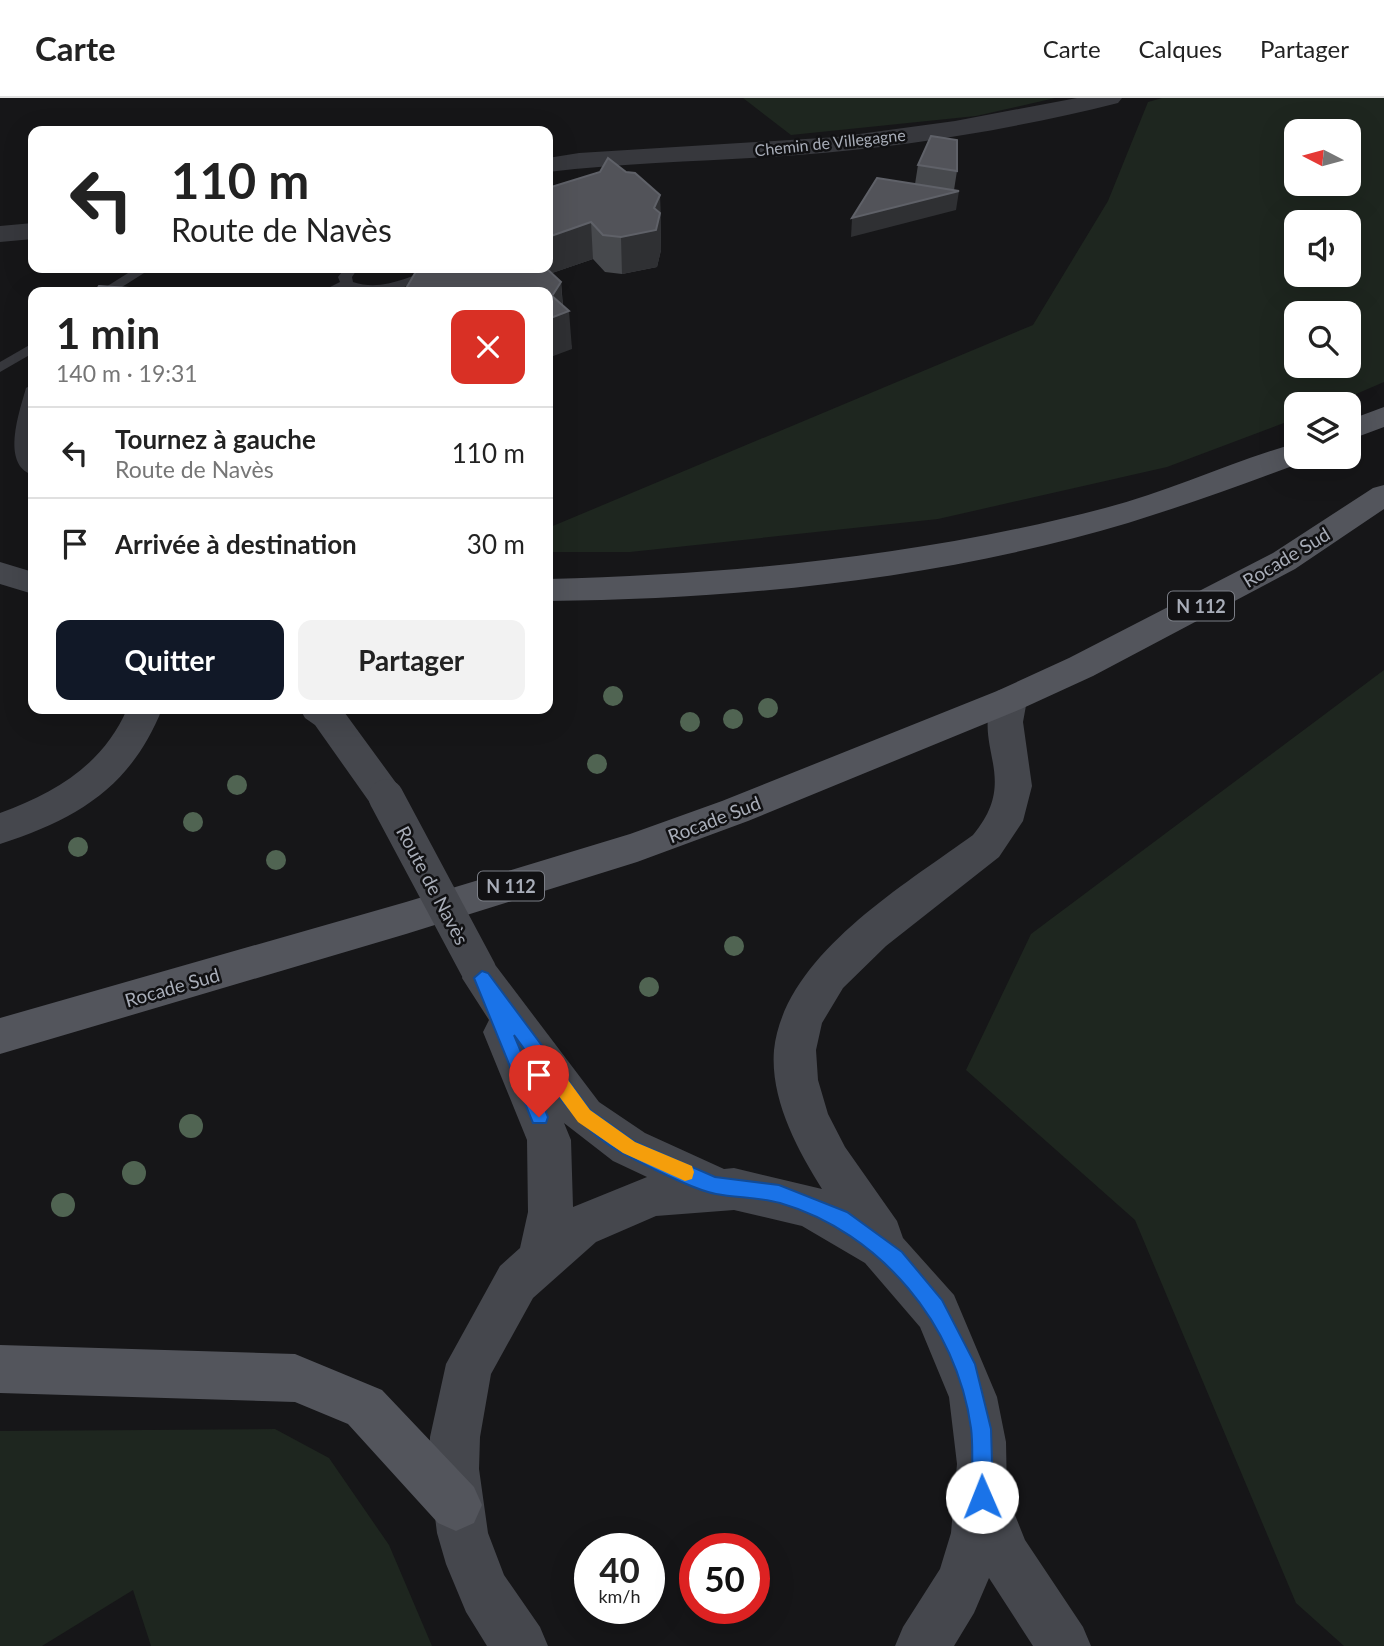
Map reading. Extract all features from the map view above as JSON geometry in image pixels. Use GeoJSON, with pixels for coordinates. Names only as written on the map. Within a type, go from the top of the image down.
{"type":"FeatureCollection","features":[{"type":"Feature","properties":{"kind":"main road"},"geometry":{"type":"LineString","coordinates":[[1361,426],[1384,416]]}},
{"type":"Feature","properties":{"kind":"main road"},"geometry":{"type":"LineString","coordinates":[[553,590],[651,588],[794,578],[971,551],[1129,514],[1284,458]]}},
{"type":"Feature","properties":{"kind":"main road","name":"Rocade Sud"},"geometry":{"type":"LineString","coordinates":[[0,1036],[199,980],[637,847],[735,811],[1009,700],[1218,597],[1284,561],[1384,495]]}},
{"type":"Feature","properties":{"kind":"main road"},"geometry":{"type":"LineString","coordinates":[[0,565],[28,566]]}},
{"type":"Feature","properties":{"kind":"main road"},"geometry":{"type":"LineString","coordinates":[[0,573],[28,581]]}},
{"type":"Feature","properties":{"kind":"main road"},"geometry":{"type":"LineString","coordinates":[[895,1259],[823,1152],[796,1083],[795,1048],[814,992],[832,968],[856,945],[986,846],[1002,829],[1012,809],[1015,789],[1004,722],[1009,700]]}},
{"type":"Feature","properties":{"kind":"main road"},"geometry":{"type":"LineString","coordinates":[[0,829],[55,807],[102,775],[135,736],[142,714]]}},
{"type":"Feature","properties":{"kind":"main road","name":"Route de Navès"},"geometry":{"type":"LineString","coordinates":[[325,714],[385,795],[481,975],[549,1140],[551,1212],[542,1255]]}},
{"type":"Feature","properties":{"kind":"main road","name":"Route de Navès"},"geometry":{"type":"LineString","coordinates":[[359,714],[385,795]]}},
{"type":"Feature","properties":{"kind":"main road","name":"Route de Navès"},"geometry":{"type":"LineString","coordinates":[[481,975],[584,1116],[629,1147],[714,1185],[779,1194],[841,1218],[895,1259],[935,1307],[965,1364],[981,1429],[982,1497],[964,1577],[922,1646]]}},
{"type":"Feature","properties":{"kind":"main road","name":"Route de Navès"},"geometry":{"type":"LineString","coordinates":[[510,1639],[472,1568],[456,1506],[454,1433],[469,1364],[500,1304],[542,1255],[594,1217],[653,1194],[714,1185]]}},
{"type":"Feature","properties":{"kind":"main road"},"geometry":{"type":"LineString","coordinates":[[0,1369],[295,1378],[365,1407],[456,1506]]}},
{"type":"Feature","properties":{"kind":"main road","name":"Route de Navès"},"geometry":{"type":"LineString","coordinates":[[982,1497],[1007,1558],[1064,1646]]}},
{"type":"Feature","properties":{"kind":"street","name":"Chemin de Villegagne"},"geometry":{"type":"LineString","coordinates":[[553,163],[625,154],[837,144],[956,128],[1110,98]]}},
{"type":"Feature","properties":{"kind":"street"},"geometry":{"type":"LineString","coordinates":[[0,234],[28,231]]}},
{"type":"Feature","properties":{"kind":"lane"},"geometry":{"type":"LineString","coordinates":[[114,287],[137,273]]}},
{"type":"Feature","properties":{"kind":"lane"},"geometry":{"type":"LineString","coordinates":[[347,284],[345,277],[348,273]]}},
{"type":"Feature","properties":{"kind":"lane"},"geometry":{"type":"LineString","coordinates":[[390,287],[435,274]]}},
{"type":"Feature","properties":{"kind":"lane"},"geometry":{"type":"LineString","coordinates":[[340,287],[347,284],[364,287]]}},
{"type":"Feature","properties":{"kind":"lane"},"geometry":{"type":"LineString","coordinates":[[0,368],[28,350]]}},
{"type":"Feature","properties":{"kind":"lane"},"geometry":{"type":"LineString","coordinates":[[28,413],[21,449],[28,465]]}},
{"type":"Feature","properties":{"kind":"shaded area"},"geometry":{"type":"Polygon","coordinates":[[[743,98],[1055,98],[976,116],[791,135],[743,98]]]}},
{"type":"Feature","properties":{"kind":"shaded area"},"geometry":{"type":"Polygon","coordinates":[[[1162,98],[1384,98],[1384,382],[1361,392],[1284,392],[1284,423],[1167,467],[938,519],[630,552],[553,552],[553,526],[1033,325],[1108,201],[1148,102],[1162,98]]]}},
{"type":"Feature","properties":{"kind":"shaded area"},"geometry":{"type":"Polygon","coordinates":[[[1384,670],[1384,1646],[1344,1646],[1296,1603],[1135,1220],[966,1070],[1031,934],[1384,670]]]}},
{"type":"Feature","properties":{"kind":"shaded area"},"geometry":{"type":"Polygon","coordinates":[[[275,1429],[329,1458],[389,1545],[432,1646],[151,1646],[133,1590],[42,1646],[0,1646],[0,1431],[275,1429]]]}},
{"type":"Feature","properties":{"kind":"building"},"geometry":{"type":"Polygon","coordinates":[[[931,136],[957,140],[957,171],[918,165],[931,136]]]}},
{"type":"Feature","properties":{"kind":"building"},"geometry":{"type":"Polygon","coordinates":[[[608,158],[626,172],[635,173],[660,195],[654,208],[660,213],[656,230],[621,237],[603,235],[591,222],[553,235],[553,186],[600,172],[608,158]]]}},
{"type":"Feature","properties":{"kind":"building"},"geometry":{"type":"Polygon","coordinates":[[[877,178],[959,191],[852,218],[877,178]]]}},
{"type":"Feature","properties":{"kind":"building"},"geometry":{"type":"Polygon","coordinates":[[[415,273],[551,273],[561,282],[553,294],[553,287],[407,287],[415,273]]]}},
{"type":"Feature","properties":{"kind":"building"},"geometry":{"type":"Polygon","coordinates":[[[553,297],[569,311],[553,317],[553,297]]]}},
{"type":"Feature","properties":{"kind":"slow traffic"},"geometry":{"type":"LineString","coordinates":[[542,1059],[584,1116],[629,1147],[685,1172]]}},
{"type":"Feature","properties":{"kind":"route"},"geometry":{"type":"LineString","coordinates":[[539,1117],[482,978],[584,1116],[629,1147],[714,1185],[779,1194],[841,1218],[895,1259],[935,1307],[965,1364],[981,1429],[982,1497]]}}]}
